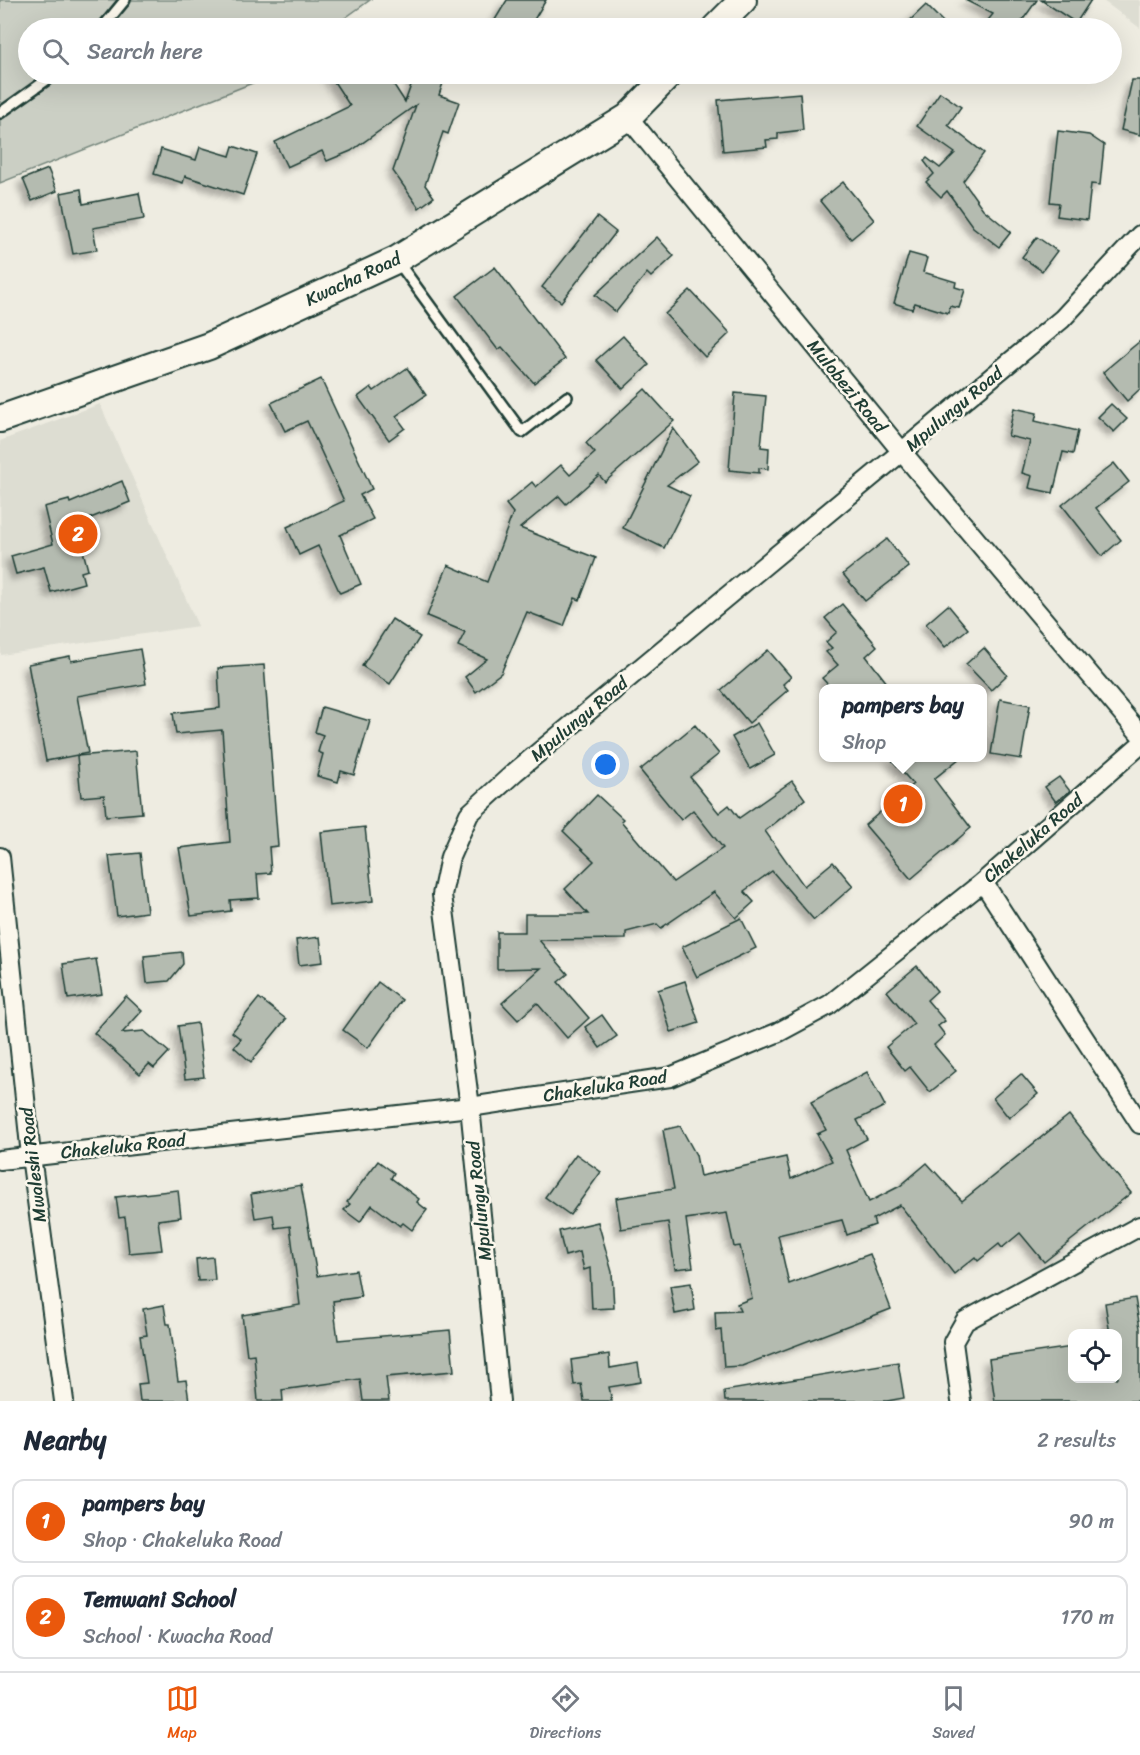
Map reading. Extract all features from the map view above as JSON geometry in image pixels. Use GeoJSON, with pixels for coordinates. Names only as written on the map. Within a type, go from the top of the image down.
{"type":"FeatureCollection","features":[{"type":"Feature","properties":{"kind":"main road"},"geometry":{"type":"LineString","coordinates":[[725,18],[743,0]]}},
{"type":"Feature","properties":{"kind":"main road","name":"Kwacha Road"},"geometry":{"type":"LineString","coordinates":[[0,419],[209,346],[396,261],[628,117],[660,84]]}},
{"type":"Feature","properties":{"kind":"street","name":"Mulobezi Road"},"geometry":{"type":"LineString","coordinates":[[628,117],[902,452],[1140,734]]}},
{"type":"Feature","properties":{"kind":"street","name":"Mpulungu Road"},"geometry":{"type":"LineString","coordinates":[[500,1401],[470,1107],[442,895],[450,857],[469,814],[515,772],[1062,319],[1140,235]]}},
{"type":"Feature","properties":{"kind":"street","name":"Chakeluka Road"},"geometry":{"type":"LineString","coordinates":[[0,1160],[470,1107],[670,1077],[779,1032],[829,1005],[983,882],[1140,746]]}},
{"type":"Feature","properties":{"kind":"street","name":"Mwaleshi Road"},"geometry":{"type":"LineString","coordinates":[[0,857],[31,1156],[64,1401]]}},
{"type":"Feature","properties":{"kind":"street"},"geometry":{"type":"LineString","coordinates":[[983,882],[1140,1125]]}},
{"type":"Feature","properties":{"kind":"street"},"geometry":{"type":"LineString","coordinates":[[961,1401],[952,1342],[965,1321],[1140,1226]]}},
{"type":"Feature","properties":{"kind":"lane"},"geometry":{"type":"LineString","coordinates":[[110,18],[125,0]]}},
{"type":"Feature","properties":{"kind":"lane"},"geometry":{"type":"LineString","coordinates":[[0,113],[41,84]]}},
{"type":"Feature","properties":{"kind":"lane"},"geometry":{"type":"LineString","coordinates":[[396,261],[522,432],[567,397]]}},
{"type":"Feature","properties":{"kind":"shaded area"},"geometry":{"type":"Polygon","coordinates":[[[0,0],[370,0],[345,18],[18,18],[18,84],[250,84],[0,183],[0,0]]]}},
{"type":"Feature","properties":{"kind":"shaded area"},"geometry":{"type":"Polygon","coordinates":[[[1102,0],[1140,0],[1140,28],[1102,0]]]}},
{"type":"Feature","properties":{"kind":"shaded area"},"geometry":{"type":"Polygon","coordinates":[[[100,404],[198,626],[1,655],[0,441],[100,404]]]}},
{"type":"Feature","properties":{"kind":"building"},"geometry":{"type":"Polygon","coordinates":[[[507,0],[546,0],[535,18],[496,18],[507,0]]]}},
{"type":"Feature","properties":{"kind":"building"},"geometry":{"type":"Polygon","coordinates":[[[965,0],[1037,0],[1024,18],[990,18],[993,14],[965,0]]]}},
{"type":"Feature","properties":{"kind":"building"},"geometry":{"type":"Polygon","coordinates":[[[1041,0],[1091,0],[1079,18],[1068,18],[1041,0]]]}},
{"type":"Feature","properties":{"kind":"building"},"geometry":{"type":"Polygon","coordinates":[[[926,5],[939,18],[912,18],[926,5]]]}},
{"type":"Feature","properties":{"kind":"building"},"geometry":{"type":"Polygon","coordinates":[[[1132,80],[1140,80],[1140,135],[1121,130],[1132,80]]]}},
{"type":"Feature","properties":{"kind":"building"},"geometry":{"type":"Polygon","coordinates":[[[336,84],[393,84],[405,102],[411,84],[443,84],[439,95],[459,102],[448,134],[443,132],[425,185],[434,197],[419,208],[393,171],[416,105],[351,151],[327,161],[322,151],[287,167],[275,142],[350,106],[336,84]]]}},
{"type":"Feature","properties":{"kind":"building"},"geometry":{"type":"Polygon","coordinates":[[[940,92],[961,107],[948,125],[984,153],[963,181],[983,209],[1011,232],[999,247],[973,227],[947,191],[941,197],[926,182],[934,174],[924,161],[927,158],[940,168],[955,153],[917,126],[940,92]]]}},
{"type":"Feature","properties":{"kind":"building"},"geometry":{"type":"Polygon","coordinates":[[[800,93],[803,130],[778,133],[778,139],[766,140],[767,147],[723,151],[718,100],[800,93]]]}},
{"type":"Feature","properties":{"kind":"building"},"geometry":{"type":"Polygon","coordinates":[[[1058,131],[1089,135],[1104,145],[1100,185],[1091,184],[1087,220],[1057,216],[1059,203],[1050,202],[1058,131]]]}},
{"type":"Feature","properties":{"kind":"building"},"geometry":{"type":"Polygon","coordinates":[[[233,146],[257,154],[243,195],[185,176],[183,183],[154,174],[161,149],[196,160],[200,147],[230,156],[233,146]]]}},
{"type":"Feature","properties":{"kind":"building"},"geometry":{"type":"Polygon","coordinates":[[[48,169],[57,191],[32,201],[23,179],[48,169]]]}},
{"type":"Feature","properties":{"kind":"building"},"geometry":{"type":"Polygon","coordinates":[[[843,182],[874,220],[851,239],[820,201],[843,182]]]}},
{"type":"Feature","properties":{"kind":"building"},"geometry":{"type":"Polygon","coordinates":[[[81,189],[83,204],[139,193],[144,219],[93,228],[97,250],[73,254],[61,193],[81,189]]]}},
{"type":"Feature","properties":{"kind":"building"},"geometry":{"type":"Polygon","coordinates":[[[597,217],[616,232],[561,302],[542,287],[597,217]]]}},
{"type":"Feature","properties":{"kind":"building"},"geometry":{"type":"Polygon","coordinates":[[[657,237],[674,256],[651,277],[647,273],[616,312],[595,295],[657,237]]]}},
{"type":"Feature","properties":{"kind":"building"},"geometry":{"type":"Polygon","coordinates":[[[1037,237],[1057,251],[1042,271],[1022,257],[1037,237]]]}},
{"type":"Feature","properties":{"kind":"building"},"geometry":{"type":"Polygon","coordinates":[[[909,253],[927,258],[923,272],[956,282],[955,287],[965,290],[959,308],[950,306],[948,313],[915,303],[912,309],[894,303],[909,253]]]}},
{"type":"Feature","properties":{"kind":"building"},"geometry":{"type":"Polygon","coordinates":[[[495,267],[565,359],[534,383],[502,347],[498,350],[457,296],[495,267]]]}},
{"type":"Feature","properties":{"kind":"building"},"geometry":{"type":"Polygon","coordinates":[[[690,290],[730,333],[705,357],[665,314],[690,290]]]}},
{"type":"Feature","properties":{"kind":"building"},"geometry":{"type":"Polygon","coordinates":[[[623,336],[649,365],[623,389],[596,360],[623,336]]]}},
{"type":"Feature","properties":{"kind":"building"},"geometry":{"type":"Polygon","coordinates":[[[1140,341],[1140,389],[1127,401],[1103,372],[1140,341]]]}},
{"type":"Feature","properties":{"kind":"building"},"geometry":{"type":"Polygon","coordinates":[[[407,368],[426,395],[396,416],[405,428],[389,440],[358,397],[371,387],[374,391],[407,368]]]}},
{"type":"Feature","properties":{"kind":"building"},"geometry":{"type":"Polygon","coordinates":[[[321,379],[372,489],[360,495],[373,519],[340,535],[361,584],[340,593],[318,546],[299,555],[287,527],[344,501],[307,421],[285,431],[271,403],[321,379]]]}},
{"type":"Feature","properties":{"kind":"building"},"geometry":{"type":"Polygon","coordinates":[[[645,389],[674,421],[605,482],[599,475],[566,504],[559,496],[520,528],[596,558],[580,600],[575,598],[564,626],[527,612],[501,673],[476,692],[465,677],[487,659],[458,646],[465,632],[427,616],[448,565],[487,582],[513,513],[506,504],[532,482],[536,487],[561,465],[570,475],[595,453],[586,443],[645,389]]]}},
{"type":"Feature","properties":{"kind":"building"},"geometry":{"type":"Polygon","coordinates":[[[735,393],[766,396],[761,447],[769,448],[768,469],[759,468],[759,473],[729,470],[735,393]]]}},
{"type":"Feature","properties":{"kind":"building"},"geometry":{"type":"Polygon","coordinates":[[[1111,404],[1127,419],[1114,432],[1098,417],[1111,404]]]}},
{"type":"Feature","properties":{"kind":"building"},"geometry":{"type":"Polygon","coordinates":[[[1014,408],[1037,413],[1035,421],[1078,431],[1073,454],[1063,452],[1053,493],[1029,488],[1032,476],[1022,473],[1030,441],[1008,436],[1014,408]]]}},
{"type":"Feature","properties":{"kind":"building"},"geometry":{"type":"Polygon","coordinates":[[[673,428],[698,461],[667,485],[690,496],[664,548],[623,528],[673,428]]]}},
{"type":"Feature","properties":{"kind":"building"},"geometry":{"type":"Polygon","coordinates":[[[1114,463],[1129,482],[1096,508],[1121,540],[1102,556],[1062,505],[1114,463]]]}},
{"type":"Feature","properties":{"kind":"building"},"geometry":{"type":"Polygon","coordinates":[[[122,481],[130,502],[76,524],[88,570],[81,572],[84,583],[51,592],[44,567],[16,574],[11,556],[53,544],[44,507],[69,500],[70,503],[122,481]]]}},
{"type":"Feature","properties":{"kind":"building"},"geometry":{"type":"Polygon","coordinates":[[[887,539],[909,567],[865,601],[843,574],[887,539]]]}},
{"type":"Feature","properties":{"kind":"building"},"geometry":{"type":"Polygon","coordinates":[[[842,604],[877,646],[866,656],[888,684],[827,684],[822,678],[838,665],[826,652],[832,648],[826,642],[837,632],[825,618],[842,604]]]}},
{"type":"Feature","properties":{"kind":"building"},"geometry":{"type":"Polygon","coordinates":[[[948,605],[968,629],[945,647],[926,624],[948,605]]]}},
{"type":"Feature","properties":{"kind":"building"},"geometry":{"type":"Polygon","coordinates":[[[392,619],[420,637],[390,684],[362,666],[392,619]]]}},
{"type":"Feature","properties":{"kind":"building"},"geometry":{"type":"Polygon","coordinates":[[[984,648],[1007,675],[991,690],[966,664],[984,648]]]}},
{"type":"Feature","properties":{"kind":"building"},"geometry":{"type":"Polygon","coordinates":[[[140,649],[146,684],[77,696],[88,753],[46,761],[28,664],[70,656],[71,661],[140,649]]]}},
{"type":"Feature","properties":{"kind":"building"},"geometry":{"type":"Polygon","coordinates":[[[768,650],[791,677],[783,684],[788,690],[749,723],[721,690],[768,650]]]}},
{"type":"Feature","properties":{"kind":"building"},"geometry":{"type":"Polygon","coordinates":[[[264,665],[278,846],[269,847],[271,873],[257,874],[259,898],[230,900],[231,911],[191,916],[179,848],[230,842],[222,730],[176,734],[173,713],[220,708],[218,668],[264,665]]]}},
{"type":"Feature","properties":{"kind":"building"},"geometry":{"type":"Polygon","coordinates":[[[1000,699],[1030,705],[1021,759],[991,754],[1000,699]]]}},
{"type":"Feature","properties":{"kind":"building"},"geometry":{"type":"Polygon","coordinates":[[[322,707],[370,721],[354,775],[341,771],[338,782],[317,776],[323,754],[318,752],[323,735],[315,732],[322,707]]]}},
{"type":"Feature","properties":{"kind":"building"},"geometry":{"type":"Polygon","coordinates":[[[757,723],[775,755],[750,769],[732,737],[757,723]]]}},
{"type":"Feature","properties":{"kind":"building"},"geometry":{"type":"Polygon","coordinates":[[[695,725],[719,754],[690,777],[719,813],[729,805],[739,818],[792,781],[805,799],[765,831],[804,886],[833,862],[853,886],[814,920],[772,871],[744,891],[754,902],[736,918],[714,892],[661,928],[657,924],[626,932],[626,939],[539,940],[568,974],[558,982],[589,1018],[567,1038],[537,1003],[518,1020],[502,1003],[541,968],[497,969],[497,932],[525,932],[525,914],[588,914],[565,889],[594,861],[563,831],[597,795],[623,819],[621,821],[673,882],[723,848],[693,810],[681,820],[640,770],[695,725]]]}},
{"type":"Feature","properties":{"kind":"building"},"geometry":{"type":"Polygon","coordinates":[[[136,751],[142,813],[106,816],[104,795],[81,797],[77,756],[136,751]]]}},
{"type":"Feature","properties":{"kind":"building"},"geometry":{"type":"Polygon","coordinates":[[[894,762],[955,762],[934,779],[971,828],[911,879],[865,825],[913,784],[894,762]]]}},
{"type":"Feature","properties":{"kind":"building"},"geometry":{"type":"Polygon","coordinates":[[[1059,777],[1070,791],[1056,802],[1045,787],[1059,777]]]}},
{"type":"Feature","properties":{"kind":"building"},"geometry":{"type":"Polygon","coordinates":[[[365,827],[373,901],[329,906],[321,832],[365,827]]]}},
{"type":"Feature","properties":{"kind":"building"},"geometry":{"type":"Polygon","coordinates":[[[140,853],[147,912],[117,916],[109,856],[140,853]]]}},
{"type":"Feature","properties":{"kind":"building"},"geometry":{"type":"Polygon","coordinates":[[[741,918],[756,948],[697,977],[682,947],[741,918]]]}},
{"type":"Feature","properties":{"kind":"building"},"geometry":{"type":"Polygon","coordinates":[[[320,937],[323,962],[299,965],[296,940],[320,937]]]}},
{"type":"Feature","properties":{"kind":"building"},"geometry":{"type":"Polygon","coordinates":[[[182,952],[183,964],[169,981],[147,983],[144,956],[182,952]]]}},
{"type":"Feature","properties":{"kind":"building"},"geometry":{"type":"Polygon","coordinates":[[[96,959],[102,994],[68,999],[63,964],[96,959]]]}},
{"type":"Feature","properties":{"kind":"building"},"geometry":{"type":"Polygon","coordinates":[[[917,966],[937,991],[927,1000],[945,1021],[938,1026],[945,1035],[934,1045],[956,1071],[930,1092],[910,1067],[905,1071],[886,1047],[914,1024],[887,991],[917,966]]]}},
{"type":"Feature","properties":{"kind":"building"},"geometry":{"type":"Polygon","coordinates":[[[685,981],[699,1023],[671,1032],[658,990],[685,981]]]}},
{"type":"Feature","properties":{"kind":"building"},"geometry":{"type":"Polygon","coordinates":[[[378,982],[402,1000],[368,1048],[343,1030],[378,982]]]}},
{"type":"Feature","properties":{"kind":"building"},"geometry":{"type":"Polygon","coordinates":[[[126,996],[142,1011],[122,1033],[144,1031],[169,1052],[154,1068],[149,1064],[140,1074],[94,1033],[126,996]]]}},
{"type":"Feature","properties":{"kind":"building"},"geometry":{"type":"Polygon","coordinates":[[[259,998],[286,1019],[251,1062],[234,1047],[241,1039],[232,1032],[259,998]]]}},
{"type":"Feature","properties":{"kind":"building"},"geometry":{"type":"Polygon","coordinates":[[[602,1015],[617,1036],[600,1048],[585,1027],[602,1015]]]}},
{"type":"Feature","properties":{"kind":"building"},"geometry":{"type":"Polygon","coordinates":[[[197,1023],[204,1077],[185,1079],[178,1026],[197,1023]]]}},
{"type":"Feature","properties":{"kind":"building"},"geometry":{"type":"Polygon","coordinates":[[[867,1072],[885,1106],[857,1120],[867,1139],[846,1150],[869,1202],[900,1186],[927,1163],[962,1201],[1069,1115],[1131,1193],[1044,1262],[1020,1233],[1002,1248],[999,1244],[978,1261],[975,1257],[954,1274],[900,1205],[873,1219],[875,1225],[847,1235],[842,1220],[778,1235],[789,1284],[870,1254],[891,1309],[742,1366],[724,1367],[721,1330],[716,1331],[715,1312],[740,1311],[737,1304],[752,1298],[740,1246],[734,1247],[727,1213],[686,1219],[693,1267],[675,1269],[668,1222],[621,1229],[616,1198],[674,1189],[663,1130],[680,1126],[696,1155],[700,1176],[786,1157],[791,1179],[832,1161],[817,1134],[826,1130],[811,1102],[867,1072]]]}},
{"type":"Feature","properties":{"kind":"building"},"geometry":{"type":"Polygon","coordinates":[[[1021,1074],[1038,1094],[1009,1118],[993,1098],[1021,1074]]]}},
{"type":"Feature","properties":{"kind":"building"},"geometry":{"type":"Polygon","coordinates":[[[576,1154],[601,1172],[570,1215],[545,1197],[576,1154]]]}},
{"type":"Feature","properties":{"kind":"building"},"geometry":{"type":"Polygon","coordinates":[[[378,1161],[394,1173],[391,1178],[419,1199],[417,1202],[427,1210],[412,1230],[403,1223],[400,1226],[372,1205],[360,1222],[344,1210],[350,1204],[347,1202],[378,1161]]]}},
{"type":"Feature","properties":{"kind":"building"},"geometry":{"type":"Polygon","coordinates":[[[301,1185],[317,1276],[356,1270],[361,1297],[333,1301],[338,1340],[450,1330],[454,1371],[386,1377],[389,1401],[363,1401],[360,1379],[282,1390],[283,1401],[258,1401],[254,1354],[247,1355],[242,1315],[300,1305],[290,1226],[275,1228],[273,1215],[255,1218],[251,1194],[301,1185]]]}},
{"type":"Feature","properties":{"kind":"building"},"geometry":{"type":"Polygon","coordinates":[[[178,1190],[181,1217],[158,1220],[162,1250],[129,1253],[125,1217],[119,1218],[116,1197],[178,1190]]]}},
{"type":"Feature","properties":{"kind":"building"},"geometry":{"type":"Polygon","coordinates":[[[598,1222],[612,1272],[614,1308],[592,1309],[590,1268],[584,1270],[580,1252],[565,1256],[559,1231],[598,1222]]]}},
{"type":"Feature","properties":{"kind":"building"},"geometry":{"type":"Polygon","coordinates":[[[213,1257],[215,1280],[198,1281],[196,1259],[213,1257]]]}},
{"type":"Feature","properties":{"kind":"building"},"geometry":{"type":"Polygon","coordinates":[[[691,1283],[695,1310],[675,1314],[670,1286],[691,1283]]]}},
{"type":"Feature","properties":{"kind":"building"},"geometry":{"type":"Polygon","coordinates":[[[1135,1298],[1140,1328],[1140,1401],[995,1401],[989,1359],[1068,1348],[1068,1383],[1122,1383],[1122,1329],[1109,1329],[1105,1303],[1135,1298]]]}},
{"type":"Feature","properties":{"kind":"building"},"geometry":{"type":"Polygon","coordinates":[[[164,1305],[167,1324],[170,1324],[178,1381],[186,1380],[189,1401],[140,1401],[138,1384],[147,1383],[140,1336],[147,1335],[143,1309],[164,1305]]]}},
{"type":"Feature","properties":{"kind":"building"},"geometry":{"type":"Polygon","coordinates":[[[609,1354],[610,1368],[638,1363],[641,1382],[609,1387],[612,1401],[584,1401],[581,1384],[574,1385],[571,1360],[609,1354]]]}},
{"type":"Feature","properties":{"kind":"building"},"geometry":{"type":"Polygon","coordinates":[[[898,1362],[904,1398],[887,1401],[725,1401],[724,1391],[898,1362]]]}},
{"type":"Feature","properties":{"kind":"place","name":"Temwani School"},"geometry":{"type":"Point","coordinates":[78,534]}},
{"type":"Feature","properties":{"kind":"place","name":"pampers bay"},"geometry":{"type":"Point","coordinates":[903,804]}}]}
